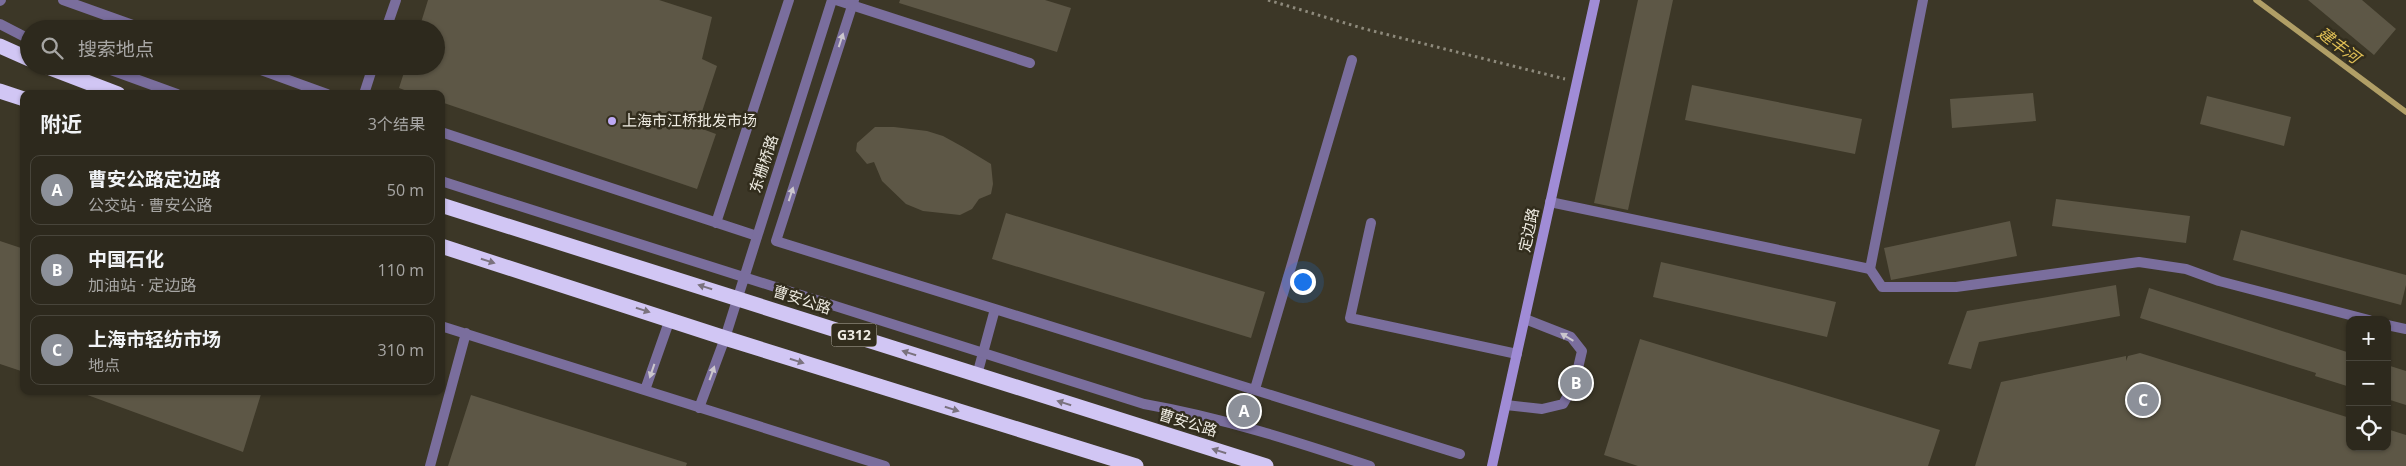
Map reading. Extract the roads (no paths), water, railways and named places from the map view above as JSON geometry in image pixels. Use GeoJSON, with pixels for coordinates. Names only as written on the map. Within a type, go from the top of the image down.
{"type":"FeatureCollection","features":[{"type":"Feature","properties":{"kind":"highway"},"geometry":{"type":"LineString","coordinates":[[0,46],[20,55]]}},
{"type":"Feature","properties":{"kind":"highway"},"geometry":{"type":"LineString","coordinates":[[0,58],[20,63]]}},
{"type":"Feature","properties":{"kind":"highway"},"geometry":{"type":"LineString","coordinates":[[66,75],[107,90]]}},
{"type":"Feature","properties":{"kind":"highway"},"geometry":{"type":"LineString","coordinates":[[0,91],[20,98]]}},
{"type":"Feature","properties":{"kind":"highway","name":"曹安公路"},"geometry":{"type":"LineString","coordinates":[[445,206],[737,297],[1266,466]]}},
{"type":"Feature","properties":{"kind":"highway"},"geometry":{"type":"LineString","coordinates":[[445,247],[725,338],[1136,466]]}},
{"type":"Feature","properties":{"kind":"street"},"geometry":{"type":"LineString","coordinates":[[63,0],[119,20]]}},
{"type":"Feature","properties":{"kind":"street"},"geometry":{"type":"LineString","coordinates":[[389,20],[396,0]]}},
{"type":"Feature","properties":{"kind":"street"},"geometry":{"type":"LineString","coordinates":[[716,223],[789,0]]}},
{"type":"Feature","properties":{"kind":"street","name":"东栅桥路"},"geometry":{"type":"LineString","coordinates":[[700,408],[725,338],[832,0]]}},
{"type":"Feature","properties":{"kind":"street"},"geometry":{"type":"LineString","coordinates":[[836,0],[853,3],[1030,63]]}},
{"type":"Feature","properties":{"kind":"street","name":"定边路"},"geometry":{"type":"LineString","coordinates":[[1492,466],[1595,0]]}},
{"type":"Feature","properties":{"kind":"street"},"geometry":{"type":"LineString","coordinates":[[1870,270],[1923,0]]}},
{"type":"Feature","properties":{"kind":"street"},"geometry":{"type":"LineString","coordinates":[[853,3],[776,241],[1460,454]]}},
{"type":"Feature","properties":{"kind":"street"},"geometry":{"type":"LineString","coordinates":[[0,24],[20,34]]}},
{"type":"Feature","properties":{"kind":"street"},"geometry":{"type":"LineString","coordinates":[[1255,389],[1352,60]]}},
{"type":"Feature","properties":{"kind":"street"},"geometry":{"type":"LineString","coordinates":[[125,75],[166,90]]}},
{"type":"Feature","properties":{"kind":"street"},"geometry":{"type":"LineString","coordinates":[[275,75],[316,90]]}},
{"type":"Feature","properties":{"kind":"street"},"geometry":{"type":"LineString","coordinates":[[365,90],[370,75]]}},
{"type":"Feature","properties":{"kind":"street"},"geometry":{"type":"LineString","coordinates":[[445,133],[757,236]]}},
{"type":"Feature","properties":{"kind":"street"},"geometry":{"type":"LineString","coordinates":[[445,182],[1144,404],[1200,414],[1262,430],[1370,466]]}},
{"type":"Feature","properties":{"kind":"street"},"geometry":{"type":"LineString","coordinates":[[1550,202],[1870,270],[1882,286],[1956,286],[2139,262],[2186,269],[2219,281],[2354,316]]}},
{"type":"Feature","properties":{"kind":"street"},"geometry":{"type":"LineString","coordinates":[[1371,223],[1350,318],[1517,354]]}},
{"type":"Feature","properties":{"kind":"street"},"geometry":{"type":"LineString","coordinates":[[977,375],[995,309]]}},
{"type":"Feature","properties":{"kind":"street"},"geometry":{"type":"LineString","coordinates":[[645,390],[670,319]]}},
{"type":"Feature","properties":{"kind":"street"},"geometry":{"type":"LineString","coordinates":[[1506,405],[1542,409],[1562,404],[1574,385],[1582,351],[1571,337],[1525,319]]}},
{"type":"Feature","properties":{"kind":"street"},"geometry":{"type":"LineString","coordinates":[[2391,325],[2406,329]]}},
{"type":"Feature","properties":{"kind":"street"},"geometry":{"type":"LineString","coordinates":[[445,327],[885,466]]}},
{"type":"Feature","properties":{"kind":"street"},"geometry":{"type":"LineString","coordinates":[[430,466],[466,333]]}},
{"type":"Feature","properties":{"kind":"waterway","name":"建丰河"},"geometry":{"type":"LineString","coordinates":[[2256,0],[2406,112]]}},
{"type":"Feature","properties":{"kind":"place","name":"上海市江桥批发市场"},"geometry":{"type":"Point","coordinates":[612,121]}},
{"type":"Feature","properties":{"kind":"place","name":"中国石化"},"geometry":{"type":"Point","coordinates":[1576,383]}},
{"type":"Feature","properties":{"kind":"place","name":"上海市轻纺市场"},"geometry":{"type":"Point","coordinates":[2143,400]}},
{"type":"Feature","properties":{"kind":"place","name":"曹安公路定边路"},"geometry":{"type":"Point","coordinates":[1244,411]}}]}
